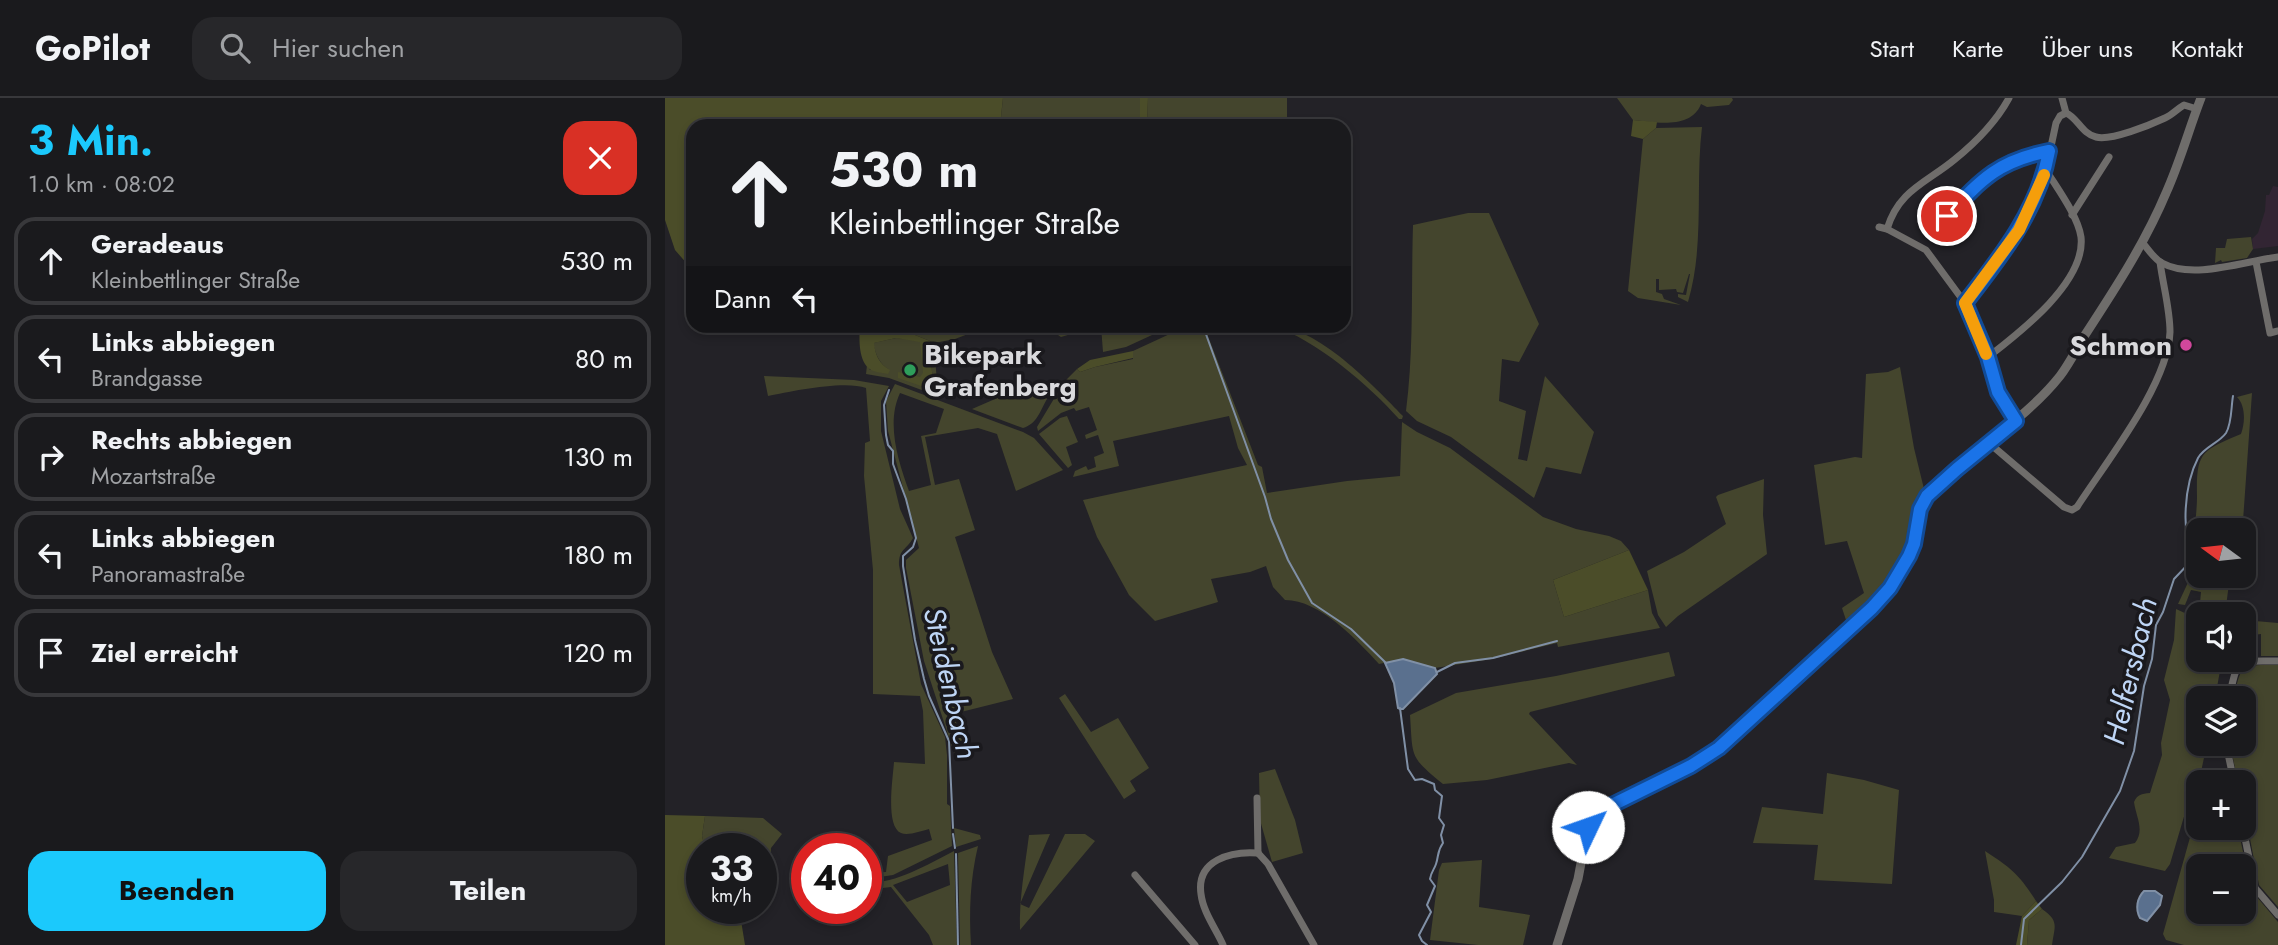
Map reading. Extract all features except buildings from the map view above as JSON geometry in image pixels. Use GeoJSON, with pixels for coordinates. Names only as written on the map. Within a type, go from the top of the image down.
{"type":"FeatureCollection","features":[{"type":"Feature","properties":{"kind":"street"},"geometry":{"type":"LineString","coordinates":[[2009,98],[1998,115],[1953,161],[1924,179],[1900,201],[1883,228],[1926,250],[1965,303],[1988,357],[1998,392],[2016,421]]}},
{"type":"Feature","properties":{"kind":"street"},"geometry":{"type":"LineString","coordinates":[[2062,98],[2066,113]]}},
{"type":"Feature","properties":{"kind":"street"},"geometry":{"type":"LineString","coordinates":[[1557,945],[1578,879],[1585,840],[1593,818],[1602,810],[1691,766],[1719,748],[1872,608],[1890,588],[1909,556],[1923,502],[1957,469],[2016,421],[2060,375],[2111,298],[2142,242],[2167,192],[2201,98]]}},
{"type":"Feature","properties":{"kind":"street"},"geometry":{"type":"LineString","coordinates":[[1965,303],[2019,230],[2046,170],[2056,123],[2060,116],[2071,114],[2089,134],[2104,138],[2126,133],[2166,117],[2184,106],[2197,109]]}},
{"type":"Feature","properties":{"kind":"street"},"geometry":{"type":"LineString","coordinates":[[1943,220],[1979,182],[1998,168],[2024,156],[2049,151]]}},
{"type":"Feature","properties":{"kind":"street"},"geometry":{"type":"LineString","coordinates":[[2072,215],[2109,157]]}},
{"type":"Feature","properties":{"kind":"street"},"geometry":{"type":"LineString","coordinates":[[1988,357],[2026,327],[2074,270],[2080,254],[2078,226],[2046,170]]}},
{"type":"Feature","properties":{"kind":"street"},"geometry":{"type":"LineString","coordinates":[[2142,242],[2160,262],[2180,269],[2194,270],[2278,257]]}},
{"type":"Feature","properties":{"kind":"street"},"geometry":{"type":"LineString","coordinates":[[1989,443],[2064,507],[2072,510],[2077,507],[2137,415],[2167,352],[2170,331],[2160,262]]}},
{"type":"Feature","properties":{"kind":"street"},"geometry":{"type":"LineString","coordinates":[[2256,262],[2270,332],[2278,331]]}},
{"type":"Feature","properties":{"kind":"street"},"geometry":{"type":"LineString","coordinates":[[2231,686],[2235,669],[2239,664],[2245,661],[2278,661]]}},
{"type":"Feature","properties":{"kind":"street"},"geometry":{"type":"LineString","coordinates":[[1257,798],[1258,853],[1268,864],[1314,945]]}},
{"type":"Feature","properties":{"kind":"street"},"geometry":{"type":"LineString","coordinates":[[2245,840],[2255,888],[2278,915]]}},
{"type":"Feature","properties":{"kind":"street"},"geometry":{"type":"LineString","coordinates":[[1223,945],[1203,903],[1202,881],[1210,865],[1221,857],[1235,853],[1258,853]]}},
{"type":"Feature","properties":{"kind":"street"},"geometry":{"type":"LineString","coordinates":[[1135,875],[1195,945]]}},
{"type":"Feature","properties":{"kind":"shaded area"},"geometry":{"type":"Polygon","coordinates":[[[2273,186],[2278,187],[2278,246],[2253,249],[2252,239],[2258,233],[2265,211],[2266,195],[2269,195],[2273,186]]]}},
{"type":"Feature","properties":{"kind":"green space"},"geometry":{"type":"Polygon","coordinates":[[[665,98],[1003,98],[1001,119],[686,119],[686,263],[675,250],[665,220],[665,98]]]}},
{"type":"Feature","properties":{"kind":"green space"},"geometry":{"type":"Polygon","coordinates":[[[1003,98],[1140,98],[1140,119],[1001,119],[1003,98]]]}},
{"type":"Feature","properties":{"kind":"green space"},"geometry":{"type":"Polygon","coordinates":[[[1140,98],[1148,98],[1147,119],[1140,119],[1140,98]]]}},
{"type":"Feature","properties":{"kind":"green space"},"geometry":{"type":"Polygon","coordinates":[[[1148,98],[1287,98],[1287,119],[1147,119],[1148,98]]]}},
{"type":"Feature","properties":{"kind":"green space"},"geometry":{"type":"Polygon","coordinates":[[[1617,98],[1733,100],[1729,105],[1707,107],[1701,104],[1689,118],[1661,123],[1633,120],[1617,98]]]}},
{"type":"Feature","properties":{"kind":"green space"},"geometry":{"type":"Polygon","coordinates":[[[1633,120],[1657,122],[1656,128],[1643,139],[1631,136],[1633,120]]]}},
{"type":"Feature","properties":{"kind":"green space"},"geometry":{"type":"Polygon","coordinates":[[[1702,127],[1698,236],[1688,302],[1678,297],[1678,294],[1686,295],[1690,274],[1683,293],[1677,292],[1676,289],[1659,290],[1659,279],[1656,279],[1656,292],[1662,294],[1664,299],[1681,305],[1638,298],[1628,291],[1643,139],[1656,128],[1702,127]]]}},
{"type":"Feature","properties":{"kind":"green space"},"geometry":{"type":"Polygon","coordinates":[[[1468,213],[1489,213],[1539,324],[1519,362],[1502,359],[1499,401],[1526,411],[1518,459],[1527,461],[1545,376],[1594,432],[1581,474],[1546,467],[1534,498],[1451,437],[1417,421],[1406,411],[1411,342],[1413,225],[1468,213]]]}},
{"type":"Feature","properties":{"kind":"green space"},"geometry":{"type":"Polygon","coordinates":[[[2251,237],[2253,249],[2247,258],[2215,263],[2216,248],[2225,248],[2227,239],[2251,237]]]}},
{"type":"Feature","properties":{"kind":"green space"},"geometry":{"type":"Polygon","coordinates":[[[860,333],[915,335],[930,341],[933,387],[930,389],[898,378],[898,372],[920,377],[923,373],[920,342],[896,338],[874,343],[878,358],[890,370],[888,374],[871,370],[867,366],[860,333]]]}},
{"type":"Feature","properties":{"kind":"green space"},"geometry":{"type":"Polygon","coordinates":[[[881,333],[971,333],[934,343],[938,396],[889,378],[866,374],[867,365],[870,370],[889,370],[878,358],[873,343],[896,338],[922,340],[933,387],[930,341],[915,335],[881,333]]]}},
{"type":"Feature","properties":{"kind":"green space"},"geometry":{"type":"Polygon","coordinates":[[[1055,333],[1074,333],[1061,337],[1055,333]]]}},
{"type":"Feature","properties":{"kind":"green space"},"geometry":{"type":"Polygon","coordinates":[[[1102,333],[1156,333],[1126,347],[1103,352],[1102,333]]]}},
{"type":"Feature","properties":{"kind":"green space"},"geometry":{"type":"Polygon","coordinates":[[[1172,333],[1207,333],[1258,465],[1262,467],[1267,493],[1400,476],[1402,422],[1450,448],[1543,517],[1576,529],[1609,536],[1621,541],[1629,550],[1553,580],[1564,617],[1648,590],[1652,613],[1660,628],[1558,647],[1557,643],[1492,659],[1435,668],[1403,659],[1379,664],[1349,633],[1324,614],[1298,602],[1285,600],[1273,587],[1266,566],[1250,572],[1211,579],[1218,602],[1155,621],[1129,595],[1097,537],[1083,500],[1247,465],[1238,448],[1229,416],[1113,441],[1119,466],[1073,477],[1075,471],[1086,466],[1088,470],[1096,467],[1094,457],[1104,453],[1098,435],[1086,439],[1085,435],[1097,430],[1089,407],[1076,411],[1074,408],[1061,413],[1038,431],[1037,427],[1064,382],[1077,369],[1080,372],[1133,359],[1133,351],[1172,333]]]}},
{"type":"Feature","properties":{"kind":"green space"},"geometry":{"type":"Polygon","coordinates":[[[1291,333],[1307,335],[1343,359],[1377,389],[1403,416],[1402,419],[1341,365],[1291,333]]]}},
{"type":"Feature","properties":{"kind":"green space"},"geometry":{"type":"Polygon","coordinates":[[[1133,351],[1133,358],[1080,372],[1077,369],[1090,360],[1133,351]]]}},
{"type":"Feature","properties":{"kind":"green space"},"geometry":{"type":"Polygon","coordinates":[[[1900,367],[1925,493],[1915,513],[1909,543],[1895,572],[1873,599],[1847,623],[1842,608],[1864,593],[1847,541],[1825,545],[1814,465],[1862,458],[1866,374],[1888,372],[1900,367]]]}},
{"type":"Feature","properties":{"kind":"green space"},"geometry":{"type":"Polygon","coordinates":[[[764,376],[854,380],[889,386],[881,401],[881,431],[900,509],[913,538],[902,552],[899,565],[921,684],[945,737],[947,804],[950,806],[952,846],[893,875],[882,877],[882,872],[886,872],[888,856],[932,840],[929,829],[911,834],[901,833],[896,829],[891,812],[894,762],[925,764],[920,696],[873,694],[873,570],[864,476],[865,443],[870,441],[866,388],[832,386],[768,396],[764,376]]]}},
{"type":"Feature","properties":{"kind":"green space"},"geometry":{"type":"Polygon","coordinates":[[[1036,381],[1047,399],[1038,417],[1028,426],[1023,428],[972,409],[1036,381]]]}},
{"type":"Feature","properties":{"kind":"green space"},"geometry":{"type":"Polygon","coordinates":[[[895,384],[1023,432],[1034,438],[1063,470],[1016,491],[997,434],[978,428],[925,437],[935,485],[959,479],[975,530],[955,537],[992,652],[1013,699],[953,714],[967,753],[955,756],[924,661],[906,568],[906,560],[919,548],[888,431],[886,401],[895,384]],[[900,393],[894,417],[895,442],[909,491],[931,485],[921,436],[936,433],[944,409],[900,393]]]}},
{"type":"Feature","properties":{"kind":"green space"},"geometry":{"type":"Polygon","coordinates":[[[2252,393],[2243,518],[2196,518],[2200,462],[2209,450],[2241,434],[2244,415],[2237,397],[2252,393]]]}},
{"type":"Feature","properties":{"kind":"green space"},"geometry":{"type":"Polygon","coordinates":[[[1067,416],[1078,442],[1066,447],[1072,465],[1068,468],[1039,434],[1060,418],[1067,416]]]}},
{"type":"Feature","properties":{"kind":"green space"},"geometry":{"type":"Polygon","coordinates":[[[1764,479],[1763,515],[1767,554],[1666,627],[1658,615],[1647,571],[1684,552],[1726,524],[1716,497],[1718,495],[1764,479]]]}},
{"type":"Feature","properties":{"kind":"green space"},"geometry":{"type":"Polygon","coordinates":[[[1629,550],[1648,590],[1564,617],[1553,580],[1629,550]]]}},
{"type":"Feature","properties":{"kind":"green space"},"geometry":{"type":"Polygon","coordinates":[[[2186,587],[2228,588],[2227,602],[2200,602],[2201,592],[2191,590],[2185,605],[2178,604],[2186,587]]]}},
{"type":"Feature","properties":{"kind":"green space"},"geometry":{"type":"Polygon","coordinates":[[[2176,609],[2186,614],[2186,672],[2220,672],[2217,686],[2186,686],[2186,756],[2204,756],[2201,770],[2186,770],[2186,810],[2170,864],[2165,871],[2109,858],[2116,847],[2135,843],[2138,838],[2140,828],[2134,802],[2140,795],[2150,793],[2162,755],[2161,743],[2170,700],[2164,680],[2174,640],[2176,609]]]}},
{"type":"Feature","properties":{"kind":"green space"},"geometry":{"type":"Polygon","coordinates":[[[2256,621],[2278,623],[2278,656],[2261,656],[2261,634],[2256,635],[2256,621]]]}},
{"type":"Feature","properties":{"kind":"green space"},"geometry":{"type":"Polygon","coordinates":[[[1669,652],[1675,676],[1530,712],[1577,765],[1569,763],[1487,780],[1443,784],[1415,755],[1410,715],[1456,693],[1556,676],[1669,652]]]}},
{"type":"Feature","properties":{"kind":"green space"},"geometry":{"type":"Polygon","coordinates":[[[2257,665],[2278,665],[2278,907],[2259,885],[2256,854],[2253,854],[2250,840],[2256,840],[2256,770],[2235,770],[2233,756],[2256,756],[2256,686],[2237,686],[2242,672],[2256,672],[2257,665]]]}},
{"type":"Feature","properties":{"kind":"green space"},"geometry":{"type":"Polygon","coordinates":[[[1065,694],[1091,732],[1118,718],[1149,768],[1130,781],[1136,791],[1124,799],[1059,698],[1065,694]]]}},
{"type":"Feature","properties":{"kind":"green space"},"geometry":{"type":"Polygon","coordinates":[[[1275,769],[1295,820],[1303,853],[1272,862],[1260,820],[1259,773],[1275,769]]]}},
{"type":"Feature","properties":{"kind":"green space"},"geometry":{"type":"Polygon","coordinates":[[[1827,773],[1899,790],[1892,884],[1814,880],[1818,845],[1753,843],[1762,807],[1823,814],[1827,773]]]}},
{"type":"Feature","properties":{"kind":"green space"},"geometry":{"type":"Polygon","coordinates":[[[665,815],[705,816],[702,833],[686,833],[686,924],[742,924],[745,945],[665,945],[665,815]]]}},
{"type":"Feature","properties":{"kind":"green space"},"geometry":{"type":"Polygon","coordinates":[[[705,816],[763,818],[782,834],[777,840],[777,833],[702,833],[705,816]]]}},
{"type":"Feature","properties":{"kind":"green space"},"geometry":{"type":"Polygon","coordinates":[[[954,828],[980,835],[981,839],[956,847],[954,828]]]}},
{"type":"Feature","properties":{"kind":"green space"},"geometry":{"type":"Polygon","coordinates":[[[1050,834],[1021,902],[1029,835],[1050,834]]]}},
{"type":"Feature","properties":{"kind":"green space"},"geometry":{"type":"Polygon","coordinates":[[[1065,834],[1085,834],[1095,841],[1020,930],[1021,904],[1029,908],[1065,834]]]}},
{"type":"Feature","properties":{"kind":"green space"},"geometry":{"type":"Polygon","coordinates":[[[2189,840],[2241,840],[2243,854],[2186,854],[2186,924],[2256,924],[2256,896],[2278,922],[2278,945],[2184,945],[2166,940],[2163,934],[2189,840]]]}},
{"type":"Feature","properties":{"kind":"green space"},"geometry":{"type":"Polygon","coordinates":[[[978,846],[971,896],[971,945],[960,945],[958,853],[978,846]]]}},
{"type":"Feature","properties":{"kind":"green space"},"geometry":{"type":"Polygon","coordinates":[[[954,851],[957,945],[933,945],[929,935],[891,887],[882,888],[882,881],[901,877],[954,851]],[[948,864],[893,885],[907,902],[950,885],[948,864]]]}},
{"type":"Feature","properties":{"kind":"green space"},"geometry":{"type":"Polygon","coordinates":[[[1985,851],[2014,872],[2036,901],[2022,916],[1994,912],[1985,851]]]}},
{"type":"Feature","properties":{"kind":"green space"},"geometry":{"type":"Polygon","coordinates":[[[1482,860],[1479,907],[1530,915],[1523,945],[1478,945],[1430,940],[1442,863],[1482,860]]]}},
{"type":"Feature","properties":{"kind":"green space"},"geometry":{"type":"Polygon","coordinates":[[[2036,901],[2042,909],[2029,920],[2027,945],[2016,945],[2022,916],[2036,901]]]}},
{"type":"Feature","properties":{"kind":"green space"},"geometry":{"type":"Polygon","coordinates":[[[2042,909],[2055,924],[2052,945],[2027,945],[2029,920],[2042,909]]]}},
{"type":"Feature","properties":{"kind":"water"},"geometry":{"type":"Polygon","coordinates":[[[1403,659],[1435,668],[1437,674],[1400,709],[1394,683],[1385,663],[1403,659]]]}},
{"type":"Feature","properties":{"kind":"water"},"geometry":{"type":"Polygon","coordinates":[[[2144,891],[2155,891],[2162,896],[2160,905],[2147,921],[2140,918],[2137,907],[2144,891]]]}},
{"type":"Feature","properties":{"kind":"waterway"},"geometry":{"type":"LineString","coordinates":[[1206,333],[1288,560],[1312,603],[1351,629],[1386,663]]}},
{"type":"Feature","properties":{"kind":"waterway","name":"Steidenbach"},"geometry":{"type":"LineString","coordinates":[[889,390],[884,405],[886,435],[888,445],[893,451],[893,464],[916,538],[913,547],[903,556],[903,566],[924,679],[949,741],[953,828]]}},
{"type":"Feature","properties":{"kind":"waterway","name":"Helfersbach"},"geometry":{"type":"LineString","coordinates":[[2021,945],[2024,919],[2062,882],[2082,857],[2120,791],[2134,751],[2156,625],[2174,579],[2193,559],[2186,522],[2187,494],[2193,469],[2201,454],[2226,433],[2233,396]]}},
{"type":"Feature","properties":{"kind":"waterway"},"geometry":{"type":"LineString","coordinates":[[1437,672],[1455,663],[1493,658],[1557,641]]}},
{"type":"Feature","properties":{"kind":"waterway"},"geometry":{"type":"LineString","coordinates":[[1400,708],[1408,769],[1415,780],[1422,779],[1434,784],[1435,790],[1442,796],[1439,818],[1444,825],[1441,835],[1443,843],[1430,879],[1435,886],[1427,905],[1431,912],[1419,935],[1427,945]]}},
{"type":"Feature","properties":{"kind":"waterway","name":"Steidenbach"},"geometry":{"type":"LineString","coordinates":[[953,834],[955,848]]}},
{"type":"Feature","properties":{"kind":"waterway","name":"Steidenbach"},"geometry":{"type":"LineString","coordinates":[[956,854],[958,945]]}},
{"type":"Feature","properties":{"kind":"slow traffic"},"geometry":{"type":"LineString","coordinates":[[1986,354],[1965,303],[2019,230],[2044,175]]}},
{"type":"Feature","properties":{"kind":"place","name":"Schmon"},"geometry":{"type":"Point","coordinates":[2186,345]}},
{"type":"Feature","properties":{"kind":"place","name":"Bikepark Grafenberg"},"geometry":{"type":"Point","coordinates":[910,370]}},
{"type":"Feature","properties":{"kind":"route"},"geometry":{"type":"LineString","coordinates":[[1588,827],[1602,810],[1691,766],[1719,748],[1872,608],[1899,576],[1909,556],[1914,544],[1920,509],[1927,496],[2016,421],[1998,392],[1988,357],[1965,303],[2019,230],[2046,170],[2049,151],[2024,156],[1998,168],[1979,182],[1947,216]]}}]}
